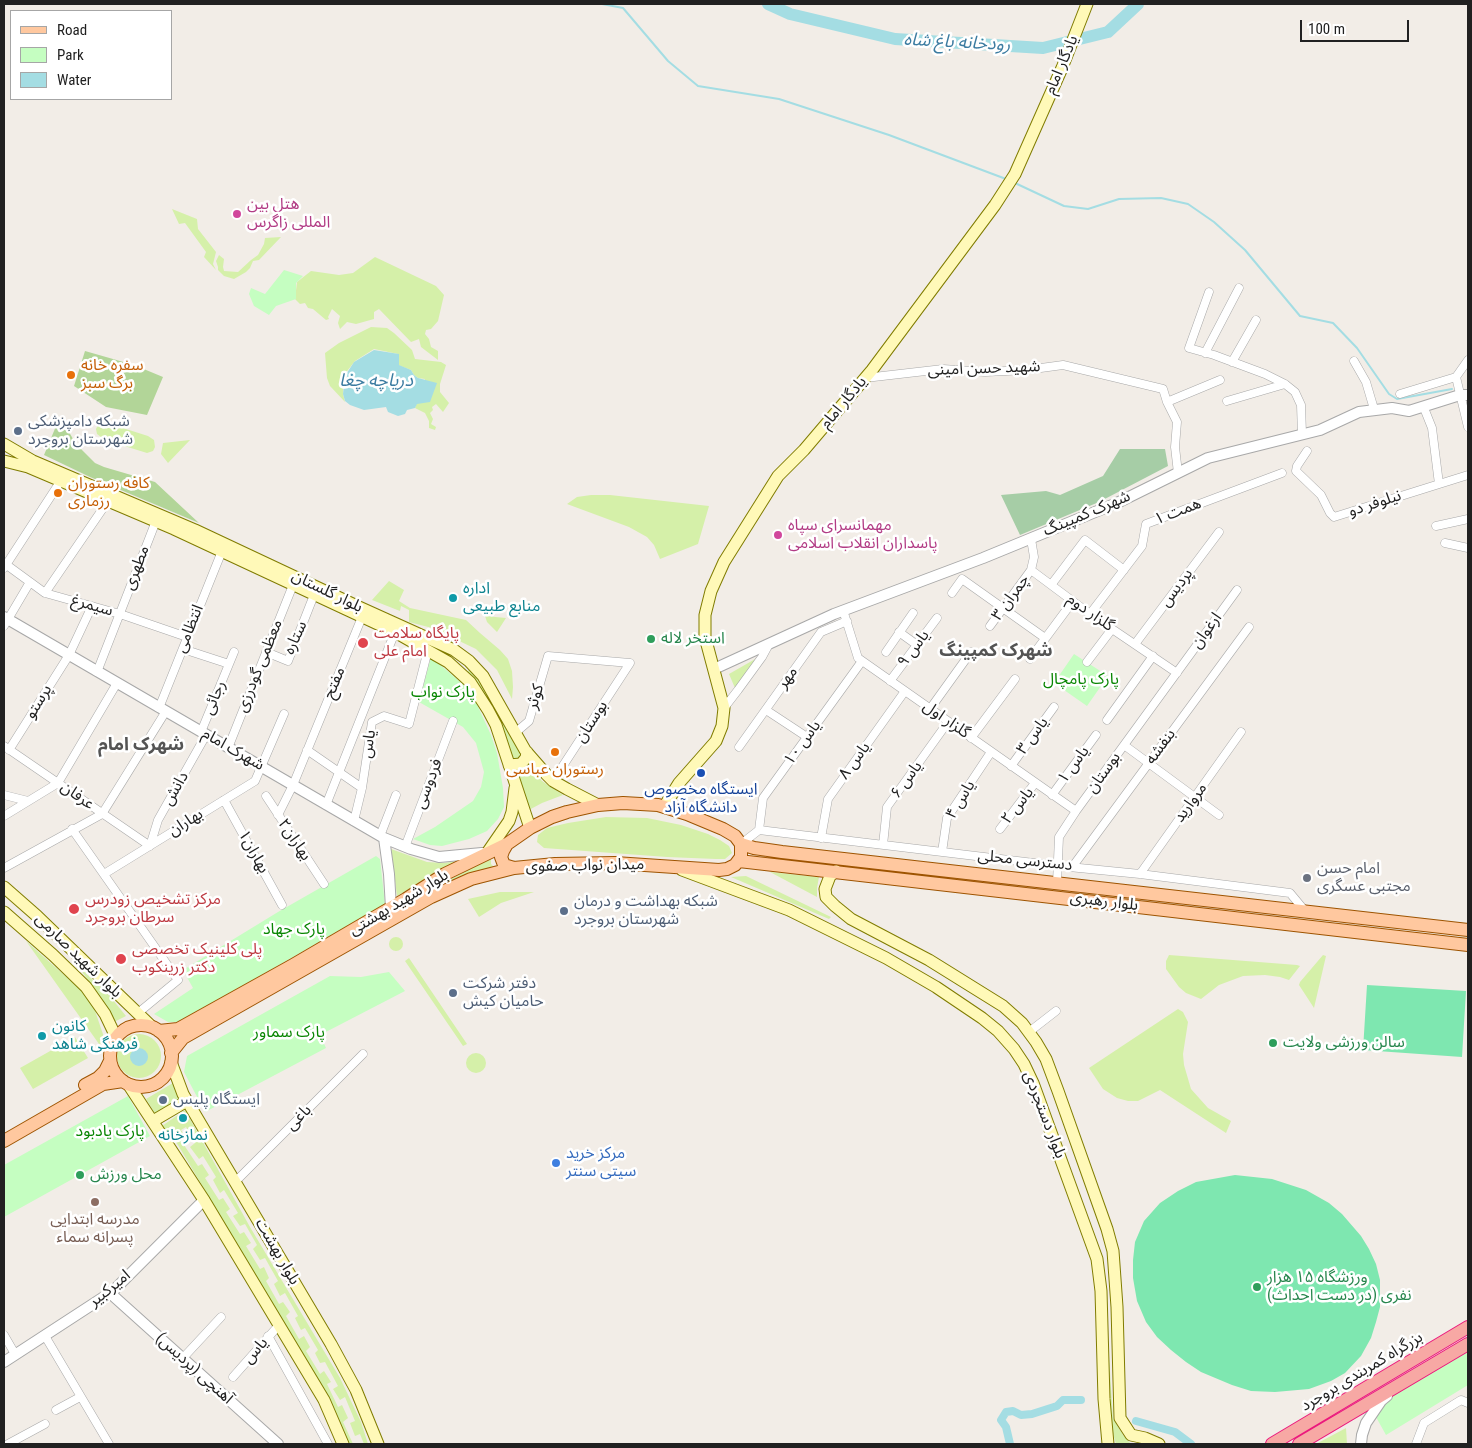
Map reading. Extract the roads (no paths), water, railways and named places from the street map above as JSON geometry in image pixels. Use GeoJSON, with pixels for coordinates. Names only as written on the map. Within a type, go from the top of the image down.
{"type":"FeatureCollection","features":[{"type":"Feature","properties":{"kind":"highway","name":"بزرگراه کمربندی بروجرد"},"geometry":{"type":"LineString","coordinates":[[1272,1444],[1468,1327]]}},
{"type":"Feature","properties":{"kind":"highway","name":"بزرگراه کمربندی بروجرد"},"geometry":{"type":"LineString","coordinates":[[1300,1444],[1468,1344]]}},
{"type":"Feature","properties":{"kind":"main road","name":"یادگار امام"},"geometry":{"type":"LineString","coordinates":[[664,807],[679,783],[716,741],[722,726],[724,708],[705,637],[704,615],[710,591],[724,562],[778,476],[804,450],[865,378],[917,312],[995,205],[1010,181],[1062,68],[1087,4]]}},
{"type":"Feature","properties":{"kind":"main road","name":"بلوار گلستان"},"geometry":{"type":"LineString","coordinates":[[4,444],[33,460],[195,530],[446,646],[464,657],[489,684],[527,752],[553,781],[598,805]]}},
{"type":"Feature","properties":{"kind":"main road","name":"بلوار گلستان"},"geometry":{"type":"LineString","coordinates":[[5,465],[28,468],[156,521],[395,632],[448,662],[478,691],[496,725],[530,828]]}},
{"type":"Feature","properties":{"kind":"main road"},"geometry":{"type":"LineString","coordinates":[[465,677],[465,667],[467,665],[474,666]]}},
{"type":"Feature","properties":{"kind":"main road"},"geometry":{"type":"LineString","coordinates":[[509,765],[521,764],[526,758],[527,752]]}},
{"type":"Feature","properties":{"kind":"main road"},"geometry":{"type":"LineString","coordinates":[[487,853],[509,821],[514,803],[516,784]]}},
{"type":"Feature","properties":{"kind":"main road","name":"میدان نواب صفوی"},"geometry":{"type":"LineString","coordinates":[[739,861],[727,869],[719,870],[615,863],[555,864],[514,868],[504,864],[501,858],[507,844],[530,828],[552,817],[598,805],[640,803],[664,807],[687,814],[722,829],[735,836],[741,844]]}},
{"type":"Feature","properties":{"kind":"main road","name":"بلوار شهید بهشتی"},"geometry":{"type":"LineString","coordinates":[[155,1028],[178,1029],[391,908],[445,874],[507,844]]}},
{"type":"Feature","properties":{"kind":"main road"},"geometry":{"type":"LineString","coordinates":[[739,861],[742,852],[741,844]]}},
{"type":"Feature","properties":{"kind":"main road","name":"بلوار رهبری"},"geometry":{"type":"LineString","coordinates":[[741,844],[782,852],[1468,930]]}},
{"type":"Feature","properties":{"kind":"main road","name":"بلوار رهبری"},"geometry":{"type":"LineString","coordinates":[[739,861],[1468,945]]}},
{"type":"Feature","properties":{"kind":"main road","name":"بلوار شهید بهشتی"},"geometry":{"type":"LineString","coordinates":[[171,1058],[183,1038],[431,897],[471,879],[514,868]]}},
{"type":"Feature","properties":{"kind":"main road","name":"بلوار دستجردی"},"geometry":{"type":"LineString","coordinates":[[676,868],[789,910],[886,958],[936,987],[982,1018],[998,1031],[1014,1049],[1033,1083],[1097,1259],[1101,1291],[1104,1394],[1108,1444]]}},
{"type":"Feature","properties":{"kind":"main road","name":"بلوار دستجردی"},"geometry":{"type":"LineString","coordinates":[[836,871],[830,876],[825,889],[826,897],[835,906],[851,919],[928,960],[1003,1006],[1022,1023],[1046,1060],[1107,1229],[1113,1251],[1117,1307],[1119,1412],[1122,1423],[1134,1440],[1145,1438],[1159,1444]]}},
{"type":"Feature","properties":{"kind":"main road","name":"بلوار شهید صارمی"},"geometry":{"type":"LineString","coordinates":[[4,887],[155,1028]]}},
{"type":"Feature","properties":{"kind":"main road","name":"بلوار شهید صارمی"},"geometry":{"type":"LineString","coordinates":[[4,912],[54,955],[86,987],[105,1014],[116,1037]]}},
{"type":"Feature","properties":{"kind":"main road"},"geometry":{"type":"LineString","coordinates":[[4,1141],[103,1084],[125,1083],[143,1087],[151,1085],[164,1076],[171,1058],[168,1042],[155,1028],[141,1024],[123,1030],[116,1037],[110,1052],[110,1061],[117,1076],[125,1083],[153,1121],[204,1200],[324,1400],[343,1444]]}},
{"type":"Feature","properties":{"kind":"main road","name":"بلوار بهشت"},"geometry":{"type":"LineString","coordinates":[[171,1058],[187,1100],[352,1382],[378,1444]]}},
{"type":"Feature","properties":{"kind":"main road"},"geometry":{"type":"LineString","coordinates":[[4,1131],[98,1078],[105,1071],[110,1061]]}},
{"type":"Feature","properties":{"kind":"main road"},"geometry":{"type":"LineString","coordinates":[[153,1121],[187,1100]]}},
{"type":"Feature","properties":{"kind":"street"},"geometry":{"type":"LineString","coordinates":[[1205,353],[1239,288]]}},
{"type":"Feature","properties":{"kind":"street"},"geometry":{"type":"LineString","coordinates":[[1209,292],[1189,348],[1232,362],[1285,384],[1295,392],[1301,405],[1302,434]]}},
{"type":"Feature","properties":{"kind":"street"},"geometry":{"type":"LineString","coordinates":[[1232,362],[1256,320]]}},
{"type":"Feature","properties":{"kind":"street"},"geometry":{"type":"LineString","coordinates":[[1457,376],[1468,360]]}},
{"type":"Feature","properties":{"kind":"street"},"geometry":{"type":"LineString","coordinates":[[1354,361],[1366,382],[1374,409]]}},
{"type":"Feature","properties":{"kind":"street","name":"شهید حسن امینی"},"geometry":{"type":"LineString","coordinates":[[865,378],[944,370],[985,372],[1026,370],[1063,365],[1163,389],[1166,402],[1177,422],[1175,447],[1178,473]]}},
{"type":"Feature","properties":{"kind":"street"},"geometry":{"type":"LineString","coordinates":[[1400,394],[1457,376],[1468,375]]}},
{"type":"Feature","properties":{"kind":"street"},"geometry":{"type":"LineString","coordinates":[[1457,376],[1464,395],[1468,427]]}},
{"type":"Feature","properties":{"kind":"street"},"geometry":{"type":"LineString","coordinates":[[1166,402],[1220,380]]}},
{"type":"Feature","properties":{"kind":"street"},"geometry":{"type":"LineString","coordinates":[[1227,401],[1285,384]]}},
{"type":"Feature","properties":{"kind":"street","name":"شهرک کمپینگ"},"geometry":{"type":"LineString","coordinates":[[714,669],[844,610],[983,558],[1116,503],[1208,458],[1320,430],[1359,412],[1392,408],[1409,411],[1464,395]]}},
{"type":"Feature","properties":{"kind":"street"},"geometry":{"type":"LineString","coordinates":[[1424,408],[1432,428],[1439,484]]}},
{"type":"Feature","properties":{"kind":"street","name":"نیلوفر دو"},"geometry":{"type":"LineString","coordinates":[[1308,451],[1297,466],[1296,471],[1321,495],[1334,518],[1468,476]]}},
{"type":"Feature","properties":{"kind":"street","name":"همت ۱"},"geometry":{"type":"LineString","coordinates":[[1090,614],[1142,546],[1146,524],[1282,473]]}},
{"type":"Feature","properties":{"kind":"street"},"geometry":{"type":"LineString","coordinates":[[4,565],[60,482]]}},
{"type":"Feature","properties":{"kind":"street"},"geometry":{"type":"LineString","coordinates":[[45,593],[108,501]]}},
{"type":"Feature","properties":{"kind":"street"},"geometry":{"type":"LineString","coordinates":[[1436,526],[1468,519]]}},
{"type":"Feature","properties":{"kind":"street","name":"مطهری"},"geometry":{"type":"LineString","coordinates":[[97,672],[156,521]]}},
{"type":"Feature","properties":{"kind":"street","name":"پردیس"},"geometry":{"type":"LineString","coordinates":[[1135,644],[1219,532]]}},
{"type":"Feature","properties":{"kind":"street"},"geometry":{"type":"LineString","coordinates":[[1031,538],[1034,557],[1031,570]]}},
{"type":"Feature","properties":{"kind":"street"},"geometry":{"type":"LineString","coordinates":[[1051,585],[1085,540],[1124,570]]}},
{"type":"Feature","properties":{"kind":"street"},"geometry":{"type":"LineString","coordinates":[[1445,543],[1468,548]]}},
{"type":"Feature","properties":{"kind":"street","name":"انتظامی"},"geometry":{"type":"LineString","coordinates":[[102,814],[162,709],[182,648],[222,552]]}},
{"type":"Feature","properties":{"kind":"street","name":"سیمرغ"},"geometry":{"type":"LineString","coordinates":[[4,565],[45,593],[120,614],[187,637]]}},
{"type":"Feature","properties":{"kind":"street","name":"گلزار دوم"},"geometry":{"type":"LineString","coordinates":[[1031,570],[1090,614],[1177,673]]}},
{"type":"Feature","properties":{"kind":"street","name":"چمران ۳"},"geometry":{"type":"LineString","coordinates":[[990,626],[1031,570]]}},
{"type":"Feature","properties":{"kind":"street"},"geometry":{"type":"LineString","coordinates":[[952,593],[962,579],[1045,638]]}},
{"type":"Feature","properties":{"kind":"street"},"geometry":{"type":"LineString","coordinates":[[5,621],[30,582]]}},
{"type":"Feature","properties":{"kind":"street","name":"معظمی گودرزی"},"geometry":{"type":"LineString","coordinates":[[228,748],[293,585]]}},
{"type":"Feature","properties":{"kind":"street","name":"ارغوان"},"geometry":{"type":"LineString","coordinates":[[1177,673],[1238,590]]}},
{"type":"Feature","properties":{"kind":"street","name":"ستاره"},"geometry":{"type":"LineString","coordinates":[[266,652],[288,661],[314,595]]}},
{"type":"Feature","properties":{"kind":"street"},"geometry":{"type":"LineString","coordinates":[[1030,659],[1073,601]]}},
{"type":"Feature","properties":{"kind":"street","name":"پرستو"},"geometry":{"type":"LineString","coordinates":[[6,748],[69,655],[92,606]]}},
{"type":"Feature","properties":{"kind":"street"},"geometry":{"type":"LineString","coordinates":[[844,610],[858,658],[862,661]]}},
{"type":"Feature","properties":{"kind":"street"},"geometry":{"type":"LineString","coordinates":[[886,652],[913,613]]}},
{"type":"Feature","properties":{"kind":"street","name":"مفتح"},"geometry":{"type":"LineString","coordinates":[[278,815],[308,750],[362,617]]}},
{"type":"Feature","properties":{"kind":"street","name":"یاس ۹"},"geometry":{"type":"LineString","coordinates":[[890,681],[937,618]]}},
{"type":"Feature","properties":{"kind":"street","name":"شهرک امام"},"geometry":{"type":"LineString","coordinates":[[5,621],[69,655],[382,837],[405,847],[439,857],[487,853]]}},
{"type":"Feature","properties":{"kind":"street","name":"مهر"},"geometry":{"type":"LineString","coordinates":[[739,747],[821,632],[847,621]]}},
{"type":"Feature","properties":{"kind":"street","name":"بنفشه"},"geometry":{"type":"LineString","coordinates":[[1073,866],[1250,627]]}},
{"type":"Feature","properties":{"kind":"street"},"geometry":{"type":"LineString","coordinates":[[1087,662],[1112,629]]}},
{"type":"Feature","properties":{"kind":"street"},"geometry":{"type":"LineString","coordinates":[[326,804],[395,632]]}},
{"type":"Feature","properties":{"kind":"street"},"geometry":{"type":"LineString","coordinates":[[899,632],[917,645]]}},
{"type":"Feature","properties":{"kind":"street"},"geometry":{"type":"LineString","coordinates":[[724,708],[762,657],[769,644]]}},
{"type":"Feature","properties":{"kind":"street","name":"رجائی"},"geometry":{"type":"LineString","coordinates":[[182,648],[229,664]]}},
{"type":"Feature","properties":{"kind":"street","name":"یاس"},"geometry":{"type":"LineString","coordinates":[[354,821],[362,788],[372,722],[384,716],[409,724],[428,650]]}},
{"type":"Feature","properties":{"kind":"street","name":"رجائی"},"geometry":{"type":"LineString","coordinates":[[204,733],[234,652]]}},
{"type":"Feature","properties":{"kind":"street"},"geometry":{"type":"LineString","coordinates":[[930,709],[971,652]]}},
{"type":"Feature","properties":{"kind":"street","name":"بوستان"},"geometry":{"type":"LineString","coordinates":[[548,656],[630,663],[553,781]]}},
{"type":"Feature","properties":{"kind":"street","name":"کوثر"},"geometry":{"type":"LineString","coordinates":[[515,733],[529,721],[548,656]]}},
{"type":"Feature","properties":{"kind":"street"},"geometry":{"type":"LineString","coordinates":[[1107,720],[1153,656]]}},
{"type":"Feature","properties":{"kind":"street","name":"گلزار اول"},"geometry":{"type":"LineString","coordinates":[[862,661],[1076,811]]}},
{"type":"Feature","properties":{"kind":"street","name":"یاس ۱۰"},"geometry":{"type":"LineString","coordinates":[[759,830],[763,798],[862,661]]}},
{"type":"Feature","properties":{"kind":"street","name":"بوستان"},"geometry":{"type":"LineString","coordinates":[[1057,883],[1059,837],[1177,673]]}},
{"type":"Feature","properties":{"kind":"street"},"geometry":{"type":"LineString","coordinates":[[971,738],[1015,679]]}},
{"type":"Feature","properties":{"kind":"street"},"geometry":{"type":"LineString","coordinates":[[4,816],[58,783],[117,683]]}},
{"type":"Feature","properties":{"kind":"street","name":"یاس ۸"},"geometry":{"type":"LineString","coordinates":[[821,838],[828,799],[905,691]]}},
{"type":"Feature","properties":{"kind":"street","name":"یاس ۳"},"geometry":{"type":"LineString","coordinates":[[1011,766],[1054,707]]}},
{"type":"Feature","properties":{"kind":"street"},"geometry":{"type":"LineString","coordinates":[[766,710],[807,737]]}},
{"type":"Feature","properties":{"kind":"street","name":"بهاران"},"geometry":{"type":"LineString","coordinates":[[104,874],[255,781],[284,714]]}},
{"type":"Feature","properties":{"kind":"street","name":"فردوسی"},"geometry":{"type":"LineString","coordinates":[[405,847],[453,721]]}},
{"type":"Feature","properties":{"kind":"street","name":"یاس ۶"},"geometry":{"type":"LineString","coordinates":[[883,845],[887,807],[948,722]]}},
{"type":"Feature","properties":{"kind":"street","name":"مروارید"},"geometry":{"type":"LineString","coordinates":[[1140,874],[1241,732]]}},
{"type":"Feature","properties":{"kind":"street","name":"دانش"},"geometry":{"type":"LineString","coordinates":[[150,846],[158,820],[204,733]]}},
{"type":"Feature","properties":{"kind":"street","name":"یاس ۱"},"geometry":{"type":"LineString","coordinates":[[1052,795],[1096,735]]}},
{"type":"Feature","properties":{"kind":"street"},"geometry":{"type":"LineString","coordinates":[[1124,745],[1219,815]]}},
{"type":"Feature","properties":{"kind":"street","name":"عرفان"},"geometry":{"type":"LineString","coordinates":[[6,748],[150,846]]}},
{"type":"Feature","properties":{"kind":"street"},"geometry":{"type":"LineString","coordinates":[[308,750],[362,788]]}},
{"type":"Feature","properties":{"kind":"street","name":"یاس ۴"},"geometry":{"type":"LineString","coordinates":[[942,852],[947,818],[992,752]]}},
{"type":"Feature","properties":{"kind":"street","name":"یاس ۲"},"geometry":{"type":"LineString","coordinates":[[1000,829],[1035,783]]}},
{"type":"Feature","properties":{"kind":"street"},"geometry":{"type":"LineString","coordinates":[[4,795],[28,801]]}},
{"type":"Feature","properties":{"kind":"street"},"geometry":{"type":"LineString","coordinates":[[391,908],[389,874],[382,837],[396,795]]}},
{"type":"Feature","properties":{"kind":"street","name":"بهاران۲"},"geometry":{"type":"LineString","coordinates":[[266,796],[324,884]]}},
{"type":"Feature","properties":{"kind":"street","name":"بهاران۱"},"geometry":{"type":"LineString","coordinates":[[224,800],[282,905]]}},
{"type":"Feature","properties":{"kind":"street"},"geometry":{"type":"LineString","coordinates":[[4,868],[102,814]]}},
{"type":"Feature","properties":{"kind":"street"},"geometry":{"type":"LineString","coordinates":[[72,829],[178,980],[138,1013]]}},
{"type":"Feature","properties":{"kind":"street"},"geometry":{"type":"LineString","coordinates":[[741,844],[759,830]]}},
{"type":"Feature","properties":{"kind":"street","name":"دسترسی محلی"},"geometry":{"type":"LineString","coordinates":[[759,830],[1140,874],[1290,894],[1305,911]]}},
{"type":"Feature","properties":{"kind":"street"},"geometry":{"type":"LineString","coordinates":[[1028,1032],[1056,1012]]}},
{"type":"Feature","properties":{"kind":"street","name":"باغی"},"geometry":{"type":"LineString","coordinates":[[235,1182],[363,1054]]}},
{"type":"Feature","properties":{"kind":"street","name":"امیرکبیر"},"geometry":{"type":"LineString","coordinates":[[4,1362],[110,1294],[204,1200]]}},
{"type":"Feature","properties":{"kind":"street","name":"آهنچی (پردیس)"},"geometry":{"type":"LineString","coordinates":[[110,1294],[278,1444]]}},
{"type":"Feature","properties":{"kind":"street"},"geometry":{"type":"LineString","coordinates":[[182,1359],[220,1316]]}},
{"type":"Feature","properties":{"kind":"street","name":"یاس"},"geometry":{"type":"LineString","coordinates":[[233,1377],[279,1325]]}},
{"type":"Feature","properties":{"kind":"street"},"geometry":{"type":"LineString","coordinates":[[4,1335],[14,1354]]}},
{"type":"Feature","properties":{"kind":"street"},"geometry":{"type":"LineString","coordinates":[[44,1336],[109,1444]]}},
{"type":"Feature","properties":{"kind":"street"},"geometry":{"type":"LineString","coordinates":[[268,1336],[328,1444]]}},
{"type":"Feature","properties":{"kind":"street"},"geometry":{"type":"LineString","coordinates":[[1361,1444],[1362,1435],[1371,1415],[1381,1401],[1397,1386]]}},
{"type":"Feature","properties":{"kind":"street"},"geometry":{"type":"LineString","coordinates":[[56,1410],[80,1397]]}},
{"type":"Feature","properties":{"kind":"street"},"geometry":{"type":"LineString","coordinates":[[1416,1444],[1424,1423],[1461,1400],[1468,1403]]}},
{"type":"Feature","properties":{"kind":"street"},"geometry":{"type":"LineString","coordinates":[[6,1443],[45,1424]]}},
{"type":"Feature","properties":{"kind":"water","name":"دریاچه چغا"},"geometry":{"type":"Polygon","coordinates":[[[374,350],[399,354],[399,365],[411,370],[418,378],[437,383],[430,402],[417,404],[415,408],[407,410],[405,414],[398,416],[388,412],[386,407],[364,410],[345,401],[343,394],[345,376],[354,362],[374,350]]]}},
{"type":"Feature","properties":{"kind":"water"},"geometry":{"type":"Polygon","coordinates":[[[135,1048],[143,1048],[148,1053],[146,1064],[135,1066],[130,1061],[130,1053],[135,1048]]]}},
{"type":"Feature","properties":{"kind":"waterway"},"geometry":{"type":"LineString","coordinates":[[602,4],[623,8],[668,61],[698,86],[779,99],[889,135],[1006,179]]}},
{"type":"Feature","properties":{"kind":"waterway","name":"رودخانه باغ شاه"},"geometry":{"type":"LineString","coordinates":[[768,4],[790,14],[895,39],[1043,48],[1108,32],[1138,4]]}},
{"type":"Feature","properties":{"kind":"waterway"},"geometry":{"type":"LineString","coordinates":[[1015,183],[1064,206],[1088,209],[1119,199],[1161,198],[1188,204],[1214,222],[1245,250],[1300,316],[1333,323],[1357,348],[1389,394],[1397,399],[1452,389]]}},
{"type":"Feature","properties":{"kind":"waterway"},"geometry":{"type":"LineString","coordinates":[[1010,1444],[1006,1427],[1001,1420],[1006,1412],[1013,1411],[1021,1415],[1032,1414],[1057,1406],[1063,1400],[1081,1400]]}},
{"type":"Feature","properties":{"kind":"waterway"},"geometry":{"type":"LineString","coordinates":[[1136,1421],[1175,1432],[1191,1444]]}},
{"type":"Feature","properties":{"kind":"place","name":"هتل بین المللی زاگرس"},"geometry":{"type":"Point","coordinates":[237,214]}},
{"type":"Feature","properties":{"kind":"place","name":"سفره خانه برگ سبز"},"geometry":{"type":"Point","coordinates":[71,375]}},
{"type":"Feature","properties":{"kind":"place","name":"شبکه دامپزشکی شهرستان بروجرد"},"geometry":{"type":"Point","coordinates":[18,431]}},
{"type":"Feature","properties":{"kind":"place","name":"کافه رستوران رزماری"},"geometry":{"type":"Point","coordinates":[58,493]}},
{"type":"Feature","properties":{"kind":"place","name":"مهمانسرای سپاه پاسداران انقلاب اسلامی"},"geometry":{"type":"Point","coordinates":[778,535]}},
{"type":"Feature","properties":{"kind":"place","name":"اداره منابع طبیعی"},"geometry":{"type":"Point","coordinates":[453,598]}},
{"type":"Feature","properties":{"kind":"place","name":"استخر لاله"},"geometry":{"type":"Point","coordinates":[651,639]}},
{"type":"Feature","properties":{"kind":"place","name":"پایگاه سلامت امام علی"},"geometry":{"type":"Point","coordinates":[363,643]}},
{"type":"Feature","properties":{"kind":"place","name":"رستوران عباسی"},"geometry":{"type":"Point","coordinates":[555,752]}},
{"type":"Feature","properties":{"kind":"place","name":"ایستگاه مخصوص دانشگاه آزاد"},"geometry":{"type":"Point","coordinates":[701,773]}},
{"type":"Feature","properties":{"kind":"place","name":"امام حسن مجتبی عسگری"},"geometry":{"type":"Point","coordinates":[1307,878]}},
{"type":"Feature","properties":{"kind":"place","name":"مرکز تشخیص زودرس سرطان بروجرد"},"geometry":{"type":"Point","coordinates":[74,909]}},
{"type":"Feature","properties":{"kind":"place","name":"شبکه بهداشت و درمان شهرستان بروجرد"},"geometry":{"type":"Point","coordinates":[564,911]}},
{"type":"Feature","properties":{"kind":"place","name":"پلی کلینیک تخصصی دکتر زرینکوب"},"geometry":{"type":"Point","coordinates":[121,959]}},
{"type":"Feature","properties":{"kind":"place","name":"دفتر شرکت حامیان کیش"},"geometry":{"type":"Point","coordinates":[453,993]}},
{"type":"Feature","properties":{"kind":"place","name":"کانون فرهنگی شاهد"},"geometry":{"type":"Point","coordinates":[42,1036]}},
{"type":"Feature","properties":{"kind":"place","name":"سالن ورزشی ولایت"},"geometry":{"type":"Point","coordinates":[1273,1043]}},
{"type":"Feature","properties":{"kind":"place","name":"ایستگاه پلیس"},"geometry":{"type":"Point","coordinates":[163,1100]}},
{"type":"Feature","properties":{"kind":"place","name":"نمازخانه"},"geometry":{"type":"Point","coordinates":[183,1118]}},
{"type":"Feature","properties":{"kind":"place","name":"مرکز خرید سیتی سنتر"},"geometry":{"type":"Point","coordinates":[556,1163]}},
{"type":"Feature","properties":{"kind":"place","name":"محل ورزش"},"geometry":{"type":"Point","coordinates":[80,1175]}},
{"type":"Feature","properties":{"kind":"place","name":"مدرسه ابتدایی پسرانه سماء"},"geometry":{"type":"Point","coordinates":[95,1202]}},
{"type":"Feature","properties":{"kind":"place","name":"ورزشگاه ۱۵ هزار نفری (در دست احداث)"},"geometry":{"type":"Point","coordinates":[1257,1287]}},
{"type":"Feature","properties":{"kind":"district","name":"شهرک کمپینگ"},"geometry":{"type":"Point","coordinates":[996,651]}},
{"type":"Feature","properties":{"kind":"district","name":"شهرک امام"},"geometry":{"type":"Point","coordinates":[141,745]}},
{"type":"Feature","properties":{"kind":"park label","name":"پارک پامچال"},"geometry":{"type":"Point","coordinates":[1081,680]}},
{"type":"Feature","properties":{"kind":"park label","name":"پارک نواب"},"geometry":{"type":"Point","coordinates":[443,693]}},
{"type":"Feature","properties":{"kind":"park label","name":"پارک جهاد"},"geometry":{"type":"Point","coordinates":[294,930]}},
{"type":"Feature","properties":{"kind":"park label","name":"پارک سماور"},"geometry":{"type":"Point","coordinates":[289,1033]}},
{"type":"Feature","properties":{"kind":"park label","name":"پارک یادبود"},"geometry":{"type":"Point","coordinates":[110,1132]}}]}
